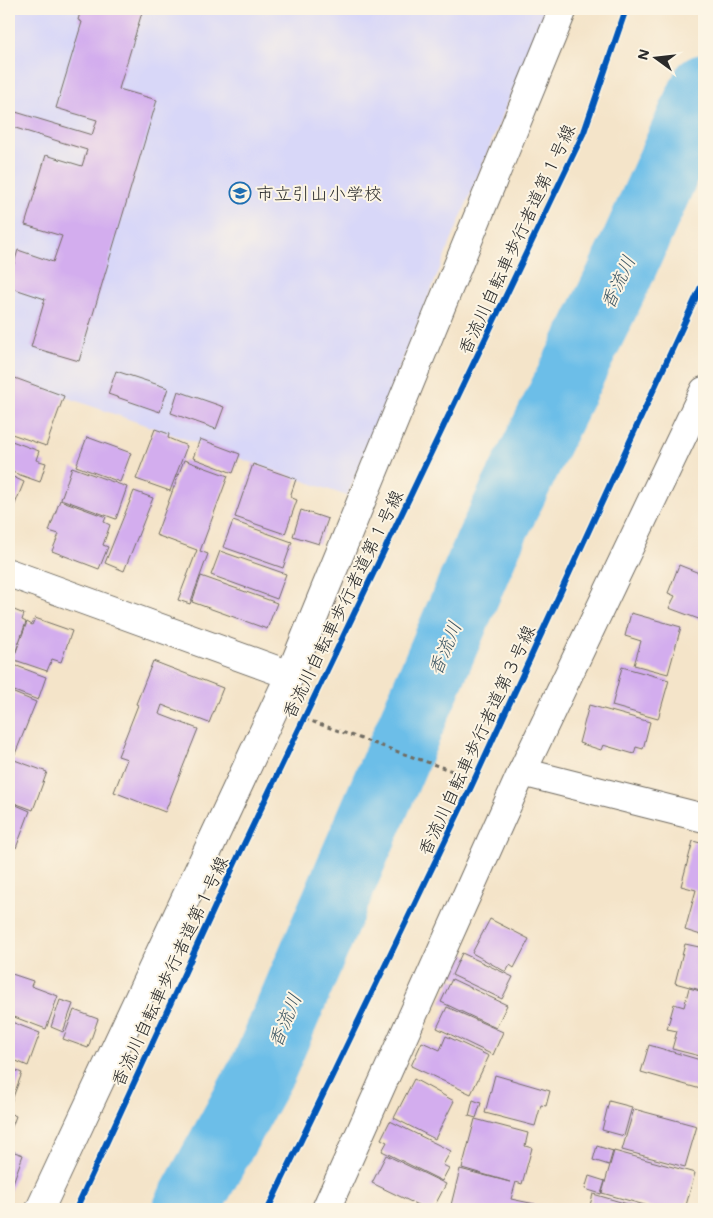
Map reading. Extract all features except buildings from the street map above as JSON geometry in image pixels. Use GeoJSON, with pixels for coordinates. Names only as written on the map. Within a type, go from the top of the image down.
{"type":"FeatureCollection","features":[{"type":"Feature","properties":{"kind":"street"},"geometry":{"type":"LineString","coordinates":[[40,1209],[290,676],[563,9]]}},
{"type":"Feature","properties":{"kind":"street"},"geometry":{"type":"LineString","coordinates":[[326,1209],[349,1162],[522,772],[704,391]]}},
{"type":"Feature","properties":{"kind":"street"},"geometry":{"type":"LineString","coordinates":[[9,573],[290,676]]}},
{"type":"Feature","properties":{"kind":"street"},"geometry":{"type":"LineString","coordinates":[[522,772],[704,818]]}},
{"type":"Feature","properties":{"kind":"shaded area","name":"市立引山小学校"},"geometry":{"type":"Polygon","coordinates":[[[9,9],[546,9],[347,496],[9,377],[9,9]]]}},
{"type":"Feature","properties":{"kind":"waterway","name":"香流川"},"geometry":{"type":"LineString","coordinates":[[186,1209],[264,1067],[492,535],[618,279],[704,87]]}},
{"type":"Feature","properties":{"kind":"cycle path","name":"香流川自転車歩行者道第１号線"},"geometry":{"type":"LineString","coordinates":[[76,1209],[235,863],[584,132],[626,9]]}},
{"type":"Feature","properties":{"kind":"cycle path","name":"香流川自転車歩行者道第３号線"},"geometry":{"type":"LineString","coordinates":[[268,1209],[471,787],[704,280]]}},
{"type":"Feature","properties":{"kind":"place","name":"市立引山小学校"},"geometry":{"type":"Point","coordinates":[240,193]}}]}
